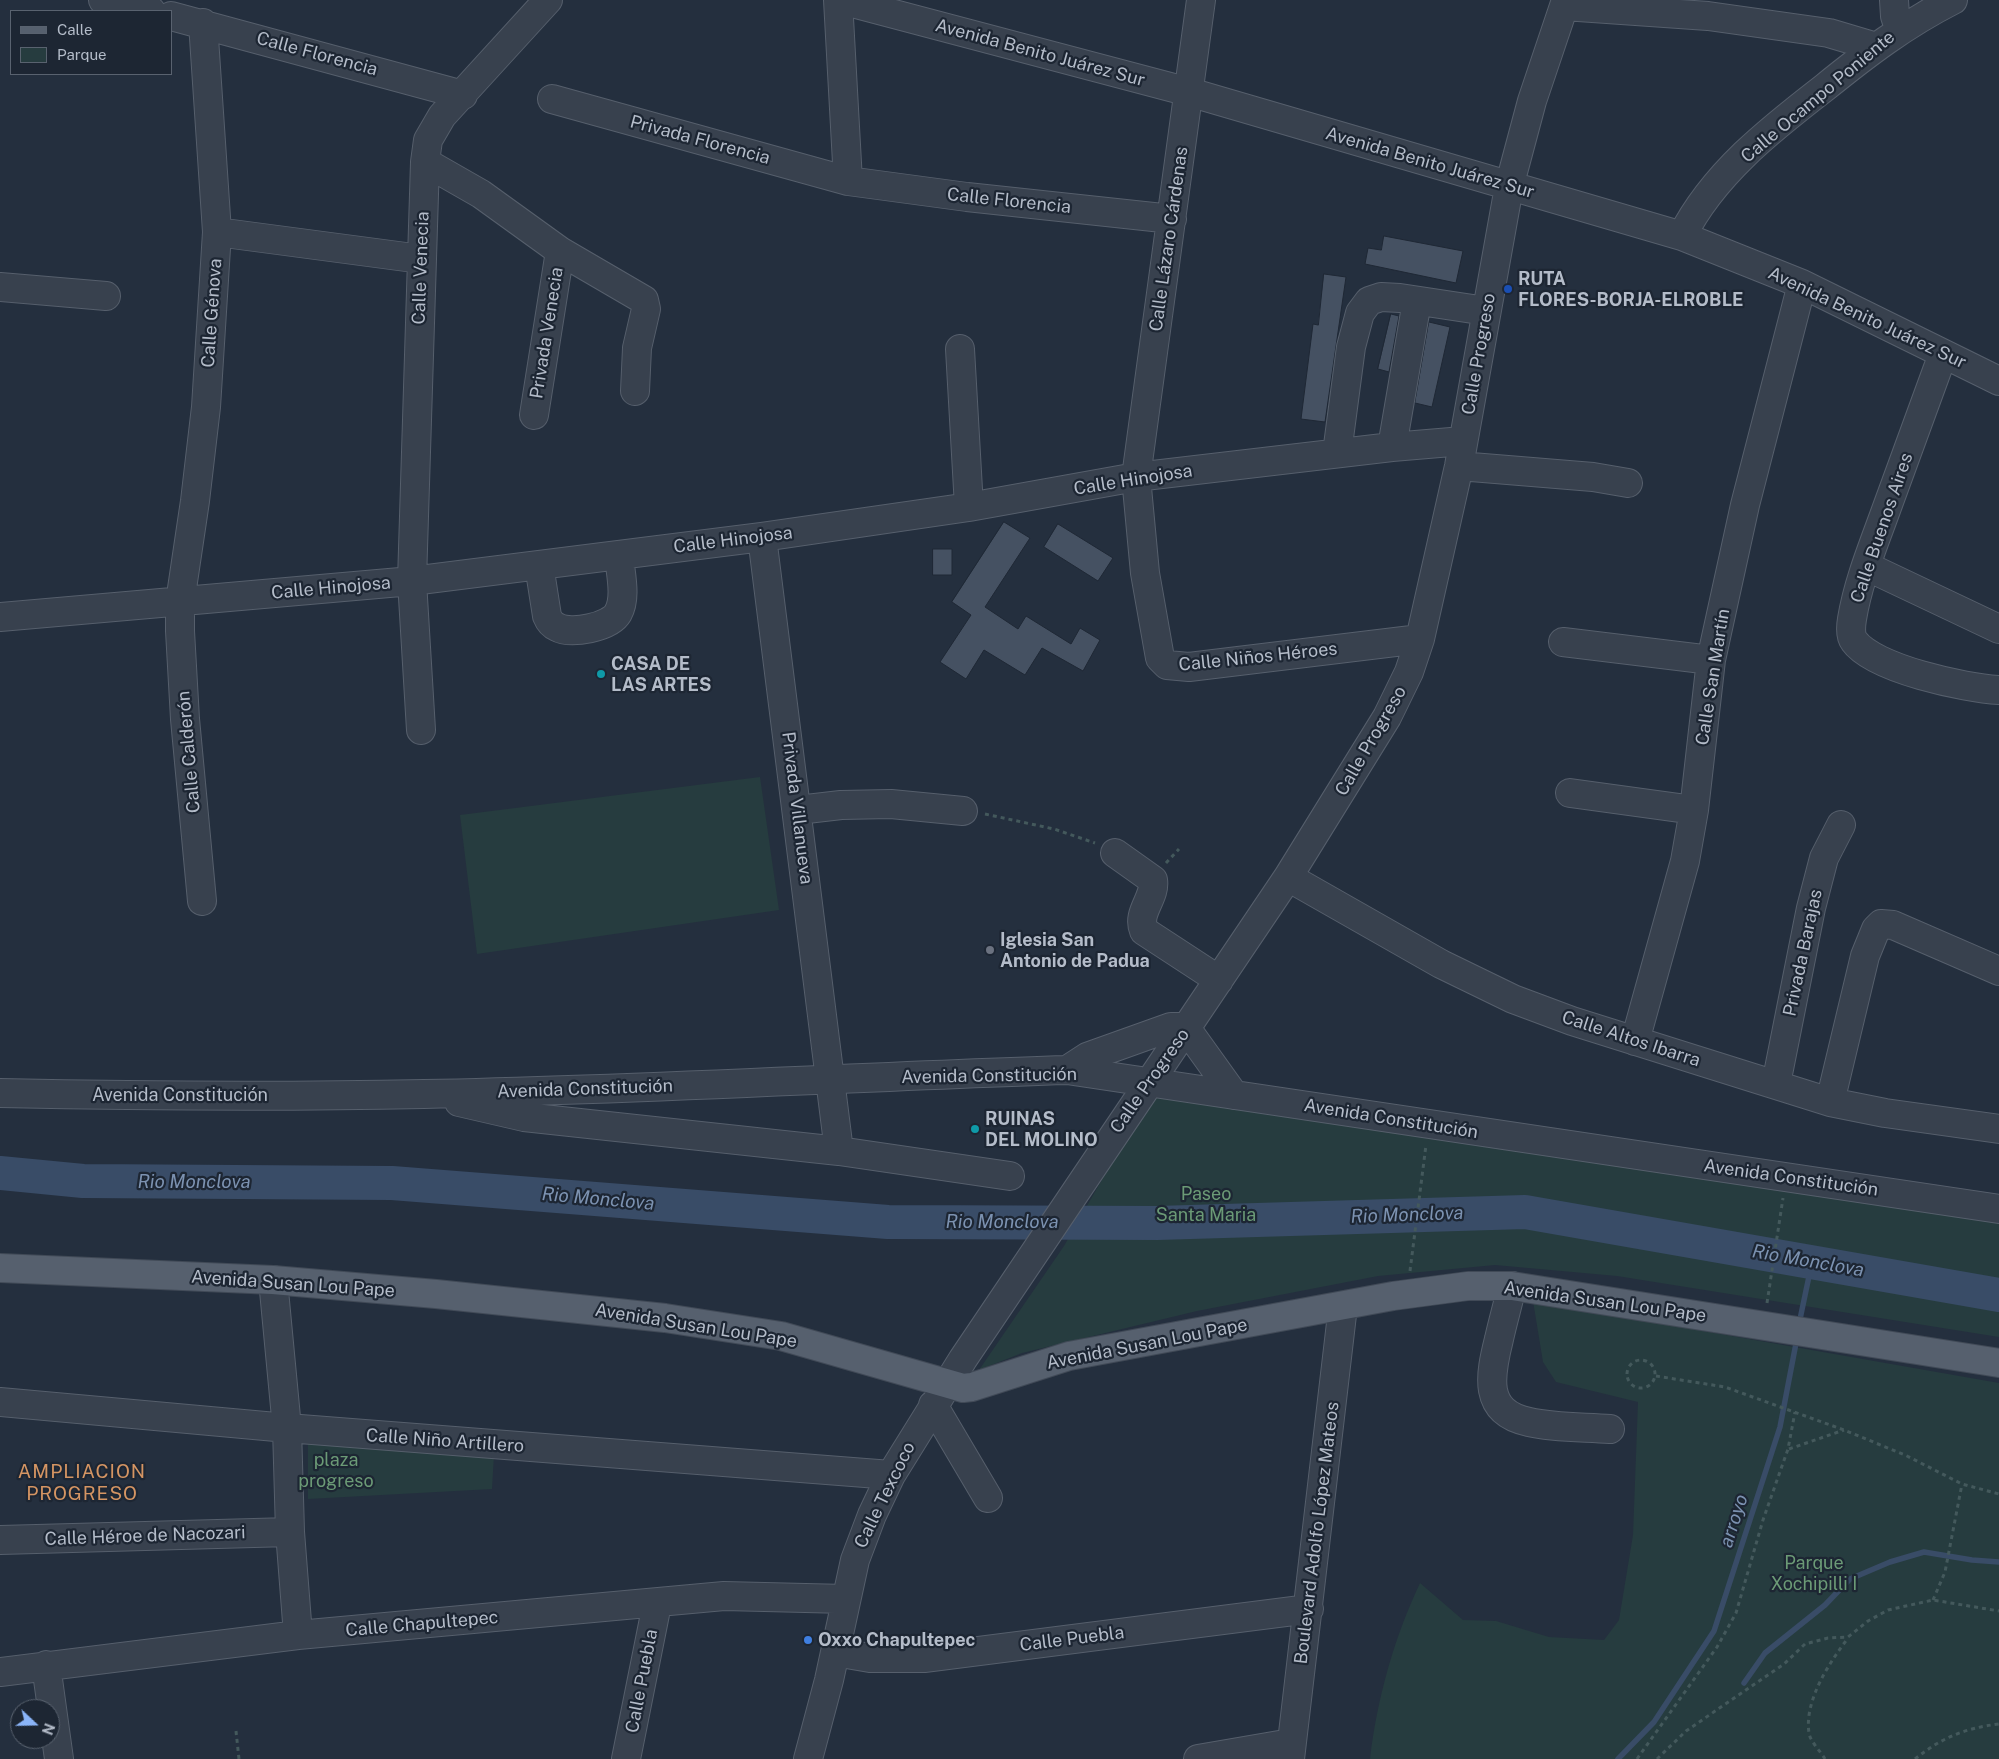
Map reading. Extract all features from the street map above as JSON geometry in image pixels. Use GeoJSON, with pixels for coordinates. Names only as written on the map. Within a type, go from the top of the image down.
{"type":"FeatureCollection","features":[{"type":"Feature","properties":{"kind":"main road","name":"Avenida Susan Lou Pape"},"geometry":{"type":"LineString","coordinates":[[0,1268],[273,1280],[436,1294],[665,1318],[781,1336],[940,1395],[972,1387],[1069,1356],[1407,1294],[1468,1286],[1512,1286],[1999,1363]]}},
{"type":"Feature","properties":{"kind":"street"},"geometry":{"type":"LineString","coordinates":[[103,0],[147,10]]}},
{"type":"Feature","properties":{"kind":"street","name":"Calle Venecia"},"geometry":{"type":"LineString","coordinates":[[412,581],[424,162],[428,140],[434,128],[463,94],[548,0]]}},
{"type":"Feature","properties":{"kind":"street"},"geometry":{"type":"LineString","coordinates":[[839,0],[848,181]]}},
{"type":"Feature","properties":{"kind":"street","name":"Avenida Benito Juárez Sur"},"geometry":{"type":"LineString","coordinates":[[839,0],[1189,92],[1682,236],[1802,284],[1999,381]]}},
{"type":"Feature","properties":{"kind":"street","name":"Calle Lázaro Cárdenas"},"geometry":{"type":"LineString","coordinates":[[1136,477],[1201,0]]}},
{"type":"Feature","properties":{"kind":"street"},"geometry":{"type":"LineString","coordinates":[[1894,0],[1895,16],[1899,30]]}},
{"type":"Feature","properties":{"kind":"street","name":"Calle Ocampo Poniente"},"geometry":{"type":"LineString","coordinates":[[1682,236],[1701,202],[1720,180],[1771,131],[1899,30],[1953,0]]}},
{"type":"Feature","properties":{"kind":"street"},"geometry":{"type":"LineString","coordinates":[[1565,3],[1708,16],[1829,33],[1876,47]]}},
{"type":"Feature","properties":{"kind":"street","name":"Calle Progreso"},"geometry":{"type":"LineString","coordinates":[[940,1395],[1114,1133],[1288,877],[1387,717],[1409,672],[1420,639],[1461,453],[1509,187],[1532,101],[1565,3]]}},
{"type":"Feature","properties":{"kind":"street","name":"Calle Florencia"},"geometry":{"type":"LineString","coordinates":[[172,16],[463,94]]}},
{"type":"Feature","properties":{"kind":"street","name":"Calle Génova"},"geometry":{"type":"LineString","coordinates":[[180,602],[196,501],[214,311],[217,232],[203,23]]}},
{"type":"Feature","properties":{"kind":"street","name":"Privada Florencia"},"geometry":{"type":"LineString","coordinates":[[552,99],[848,181]]}},
{"type":"Feature","properties":{"kind":"street","name":"Privada Venecia"},"geometry":{"type":"LineString","coordinates":[[424,162],[492,201],[560,251],[644,300],[646,309],[637,348],[635,391]]}},
{"type":"Feature","properties":{"kind":"street","name":"Calle Florencia"},"geometry":{"type":"LineString","coordinates":[[848,181],[966,197],[1172,219]]}},
{"type":"Feature","properties":{"kind":"street"},"geometry":{"type":"LineString","coordinates":[[217,232],[421,260]]}},
{"type":"Feature","properties":{"kind":"street","name":"Privada Venecia"},"geometry":{"type":"LineString","coordinates":[[534,415],[560,251]]}},
{"type":"Feature","properties":{"kind":"street","name":"Calle San Martín"},"geometry":{"type":"LineString","coordinates":[[1635,1041],[1669,921],[1694,810],[1711,660],[1745,505],[1802,284]]}},
{"type":"Feature","properties":{"kind":"street"},"geometry":{"type":"LineString","coordinates":[[0,287],[106,296]]}},
{"type":"Feature","properties":{"kind":"street"},"geometry":{"type":"LineString","coordinates":[[1337,453],[1350,347],[1360,313],[1369,301],[1381,297],[1486,311]]}},
{"type":"Feature","properties":{"kind":"street"},"geometry":{"type":"LineString","coordinates":[[1392,447],[1416,301]]}},
{"type":"Feature","properties":{"kind":"street"},"geometry":{"type":"LineString","coordinates":[[960,349],[969,507]]}},
{"type":"Feature","properties":{"kind":"street","name":"Calle Buenos Aires"},"geometry":{"type":"LineString","coordinates":[[1943,354],[1866,566],[1851,621],[1853,640],[1865,652],[1886,663],[1935,678],[1984,689],[1999,690]]}},
{"type":"Feature","properties":{"kind":"street","name":"Calle Hinojosa"},"geometry":{"type":"LineString","coordinates":[[0,617],[412,581],[762,537],[969,507],[1136,477],[1392,447],[1461,453],[1628,483]]}},
{"type":"Feature","properties":{"kind":"street","name":"Calle Niños Héroes"},"geometry":{"type":"LineString","coordinates":[[1136,477],[1145,573],[1159,651],[1163,663],[1189,667],[1420,639]]}},
{"type":"Feature","properties":{"kind":"street","name":"Privada Villanueva"},"geometry":{"type":"LineString","coordinates":[[762,537],[832,1080],[839,1151]]}},
{"type":"Feature","properties":{"kind":"street"},"geometry":{"type":"LineString","coordinates":[[539,565],[547,616],[550,622],[563,629],[598,627],[611,621],[618,613],[622,593],[619,555]]}},
{"type":"Feature","properties":{"kind":"street"},"geometry":{"type":"LineString","coordinates":[[1866,566],[1999,629]]}},
{"type":"Feature","properties":{"kind":"street"},"geometry":{"type":"LineString","coordinates":[[412,581],[421,730]]}},
{"type":"Feature","properties":{"kind":"street","name":"Calle Calderón"},"geometry":{"type":"LineString","coordinates":[[180,602],[185,719],[202,901]]}},
{"type":"Feature","properties":{"kind":"street"},"geometry":{"type":"LineString","coordinates":[[1563,642],[1711,660]]}},
{"type":"Feature","properties":{"kind":"street"},"geometry":{"type":"LineString","coordinates":[[1570,793],[1694,810]]}},
{"type":"Feature","properties":{"kind":"street"},"geometry":{"type":"LineString","coordinates":[[798,810],[841,805],[891,804],[962,810]]}},
{"type":"Feature","properties":{"kind":"street","name":"Privada Barajas"},"geometry":{"type":"LineString","coordinates":[[1776,1084],[1815,891],[1824,858],[1841,824]]}},
{"type":"Feature","properties":{"kind":"street"},"geometry":{"type":"LineString","coordinates":[[1115,853],[1153,880],[1153,888],[1141,920],[1144,930],[1219,980]]}},
{"type":"Feature","properties":{"kind":"street","name":"Calle Altos Ibarra"},"geometry":{"type":"LineString","coordinates":[[1288,877],[1467,977],[1513,999],[1635,1041],[1830,1102],[1886,1113],[1999,1129]]}},
{"type":"Feature","properties":{"kind":"street"},"geometry":{"type":"LineString","coordinates":[[1830,1102],[1865,956],[1873,933],[1881,924],[1893,925],[1999,971]]}},
{"type":"Feature","properties":{"kind":"street"},"geometry":{"type":"LineString","coordinates":[[1067,1070],[1087,1057],[1171,1027],[1186,1028],[1234,1096]]}},
{"type":"Feature","properties":{"kind":"street","name":"Avenida Constitución"},"geometry":{"type":"LineString","coordinates":[[0,1086],[243,1096],[424,1094],[1067,1070],[1999,1208]]}},
{"type":"Feature","properties":{"kind":"street"},"geometry":{"type":"LineString","coordinates":[[424,1094],[524,1118],[839,1151],[1010,1176]]}},
{"type":"Feature","properties":{"kind":"street"},"geometry":{"type":"LineString","coordinates":[[273,1280],[287,1428],[290,1532],[298,1635]]}},
{"type":"Feature","properties":{"kind":"street"},"geometry":{"type":"LineString","coordinates":[[1512,1286],[1492,1369],[1492,1388],[1496,1401],[1504,1410],[1529,1422],[1610,1429]]}},
{"type":"Feature","properties":{"kind":"street","name":"Boulevard Adolfo López Mateos"},"geometry":{"type":"LineString","coordinates":[[1291,1751],[1343,1306]]}},
{"type":"Feature","properties":{"kind":"street"},"geometry":{"type":"LineString","coordinates":[[940,1395],[988,1498]]}},
{"type":"Feature","properties":{"kind":"street","name":"Calle Texcoco"},"geometry":{"type":"LineString","coordinates":[[808,1759],[835,1652],[855,1560],[872,1515],[891,1476],[940,1395]]}},
{"type":"Feature","properties":{"kind":"street","name":"Calle Niño Artillero"},"geometry":{"type":"LineString","coordinates":[[0,1402],[287,1428],[891,1476]]}},
{"type":"Feature","properties":{"kind":"street","name":"Calle Héroe de Nacozari"},"geometry":{"type":"LineString","coordinates":[[0,1540],[290,1532]]}},
{"type":"Feature","properties":{"kind":"street","name":"Calle Chapultepec"},"geometry":{"type":"LineString","coordinates":[[0,1672],[298,1635],[657,1604],[724,1596],[846,1599]]}},
{"type":"Feature","properties":{"kind":"street","name":"Calle Puebla"},"geometry":{"type":"LineString","coordinates":[[626,1759],[657,1604]]}},
{"type":"Feature","properties":{"kind":"street","name":"Calle Puebla"},"geometry":{"type":"LineString","coordinates":[[835,1652],[870,1658],[924,1658],[1309,1609]]}},
{"type":"Feature","properties":{"kind":"street"},"geometry":{"type":"LineString","coordinates":[[46,1665],[59,1759]]}},
{"type":"Feature","properties":{"kind":"street"},"geometry":{"type":"LineString","coordinates":[[1198,1759],[1291,1751]]}},
{"type":"Feature","properties":{"kind":"path"},"geometry":{"type":"LineString","coordinates":[[962,810],[1054,829],[1088,839],[1115,853]]}},
{"type":"Feature","properties":{"kind":"path"},"geometry":{"type":"LineString","coordinates":[[1407,1294],[1429,1125]]}},
{"type":"Feature","properties":{"kind":"path"},"geometry":{"type":"LineString","coordinates":[[1764,1326],[1786,1177]]}},
{"type":"Feature","properties":{"kind":"path"},"geometry":{"type":"LineString","coordinates":[[1643,1361],[1650,1363],[1655,1368],[1656,1376],[1653,1382],[1638,1388],[1626,1380],[1626,1372],[1629,1364],[1643,1361]]}},
{"type":"Feature","properties":{"kind":"path"},"geometry":{"type":"LineString","coordinates":[[1656,1376],[1725,1387],[1844,1430],[1905,1456],[1962,1484],[1999,1494]]}},
{"type":"Feature","properties":{"kind":"path"},"geometry":{"type":"LineString","coordinates":[[1637,1759],[1717,1647],[1736,1613],[1763,1520],[1788,1449],[1795,1412]]}},
{"type":"Feature","properties":{"kind":"path"},"geometry":{"type":"LineString","coordinates":[[1788,1449],[1844,1430]]}},
{"type":"Feature","properties":{"kind":"path"},"geometry":{"type":"LineString","coordinates":[[1933,1600],[1945,1572],[1962,1484]]}},
{"type":"Feature","properties":{"kind":"path"},"geometry":{"type":"LineString","coordinates":[[1825,1759],[1809,1734],[1812,1706],[1830,1662],[1848,1637],[1868,1621],[1888,1610],[1933,1600],[1999,1611]]}},
{"type":"Feature","properties":{"kind":"path"},"geometry":{"type":"LineString","coordinates":[[1656,1759],[1686,1731],[1784,1664],[1805,1644],[1828,1638],[1848,1637]]}},
{"type":"Feature","properties":{"kind":"path"},"geometry":{"type":"LineString","coordinates":[[1915,1759],[1936,1742],[1961,1732],[1999,1724]]}},
{"type":"Feature","properties":{"kind":"path"},"geometry":{"type":"LineString","coordinates":[[236,1731],[239,1759]]}},
{"type":"Feature","properties":{"kind":"green space"},"geometry":{"type":"Polygon","coordinates":[[[760,777],[779,910],[477,954],[460,815],[760,777]]]}},
{"type":"Feature","properties":{"kind":"green space","name":"Paseo Santa Maria"},"geometry":{"type":"Polygon","coordinates":[[[1151,1094],[1999,1216],[1999,1337],[1617,1276],[1495,1265],[1378,1276],[1197,1311],[1022,1353],[979,1370],[1064,1246],[1151,1094]]]}},
{"type":"Feature","properties":{"kind":"green space","name":"Parque Xochipilli I"},"geometry":{"type":"Polygon","coordinates":[[[1533,1301],[1999,1383],[1999,1759],[1370,1759],[1377,1714],[1388,1669],[1402,1625],[1420,1583],[1463,1620],[1496,1621],[1549,1637],[1604,1640],[1619,1620],[1633,1535],[1638,1402],[1556,1382],[1543,1362],[1533,1301]]]}},
{"type":"Feature","properties":{"kind":"green space","name":"plaza progreso"},"geometry":{"type":"Polygon","coordinates":[[[308,1441],[494,1455],[492,1489],[308,1499],[308,1441]]]}},
{"type":"Feature","properties":{"kind":"building"},"geometry":{"type":"Polygon","coordinates":[[[1384,236],[1463,251],[1456,283],[1365,264],[1368,248],[1381,250],[1384,236]]]}},
{"type":"Feature","properties":{"kind":"building"},"geometry":{"type":"Polygon","coordinates":[[[1324,274],[1346,277],[1325,422],[1301,419],[1313,324],[1318,325],[1324,274]]]}},
{"type":"Feature","properties":{"kind":"building"},"geometry":{"type":"Polygon","coordinates":[[[1391,314],[1399,316],[1389,372],[1378,369],[1391,314]]]}},
{"type":"Feature","properties":{"kind":"building"},"geometry":{"type":"Polygon","coordinates":[[[1429,322],[1450,327],[1432,407],[1415,403],[1429,322]]]}},
{"type":"Feature","properties":{"kind":"building"},"geometry":{"type":"Polygon","coordinates":[[[1004,522],[1030,538],[985,607],[1018,629],[1026,616],[1071,644],[1080,628],[1100,640],[1083,671],[1042,648],[1025,675],[984,650],[966,679],[940,662],[971,615],[952,602],[1004,522]]]}},
{"type":"Feature","properties":{"kind":"building"},"geometry":{"type":"Polygon","coordinates":[[[1058,524],[1113,558],[1098,581],[1044,547],[1058,524]]]}},
{"type":"Feature","properties":{"kind":"building"},"geometry":{"type":"Polygon","coordinates":[[[933,549],[952,549],[952,575],[933,575],[933,549]]]}},
{"type":"Feature","properties":{"kind":"waterway","name":"Rio Monclova"},"geometry":{"type":"LineString","coordinates":[[0,1173],[83,1181],[392,1183],[888,1222],[1157,1223],[1525,1212],[1999,1295]]}},
{"type":"Feature","properties":{"kind":"waterway","name":"arroyo"},"geometry":{"type":"LineString","coordinates":[[1799,1324],[1812,1262]]}},
{"type":"Feature","properties":{"kind":"waterway","name":"arroyo"},"geometry":{"type":"LineString","coordinates":[[1618,1759],[1654,1722],[1714,1631],[1780,1427],[1797,1338]]}},
{"type":"Feature","properties":{"kind":"waterway"},"geometry":{"type":"LineString","coordinates":[[1744,1683],[1765,1653],[1825,1605],[1850,1579],[1890,1562],[1924,1552],[1972,1560],[1999,1562]]}},
{"type":"Feature","properties":{"kind":"place","name":"RUTA FLORES-BORJA-ELROBLE"},"geometry":{"type":"Point","coordinates":[1508,289]}},
{"type":"Feature","properties":{"kind":"place","name":"CASA DE LAS ARTES"},"geometry":{"type":"Point","coordinates":[601,674]}},
{"type":"Feature","properties":{"kind":"place","name":"Iglesia San Antonio de Padua"},"geometry":{"type":"Point","coordinates":[990,950]}},
{"type":"Feature","properties":{"kind":"place","name":"RUINAS DEL MOLINO"},"geometry":{"type":"Point","coordinates":[975,1129]}},
{"type":"Feature","properties":{"kind":"place","name":"Oxxo Chapultepec"},"geometry":{"type":"Point","coordinates":[808,1640]}},
{"type":"Feature","properties":{"kind":"district","name":"AMPLIACION PROGRESO"},"geometry":{"type":"Point","coordinates":[82,1483]}}]}
